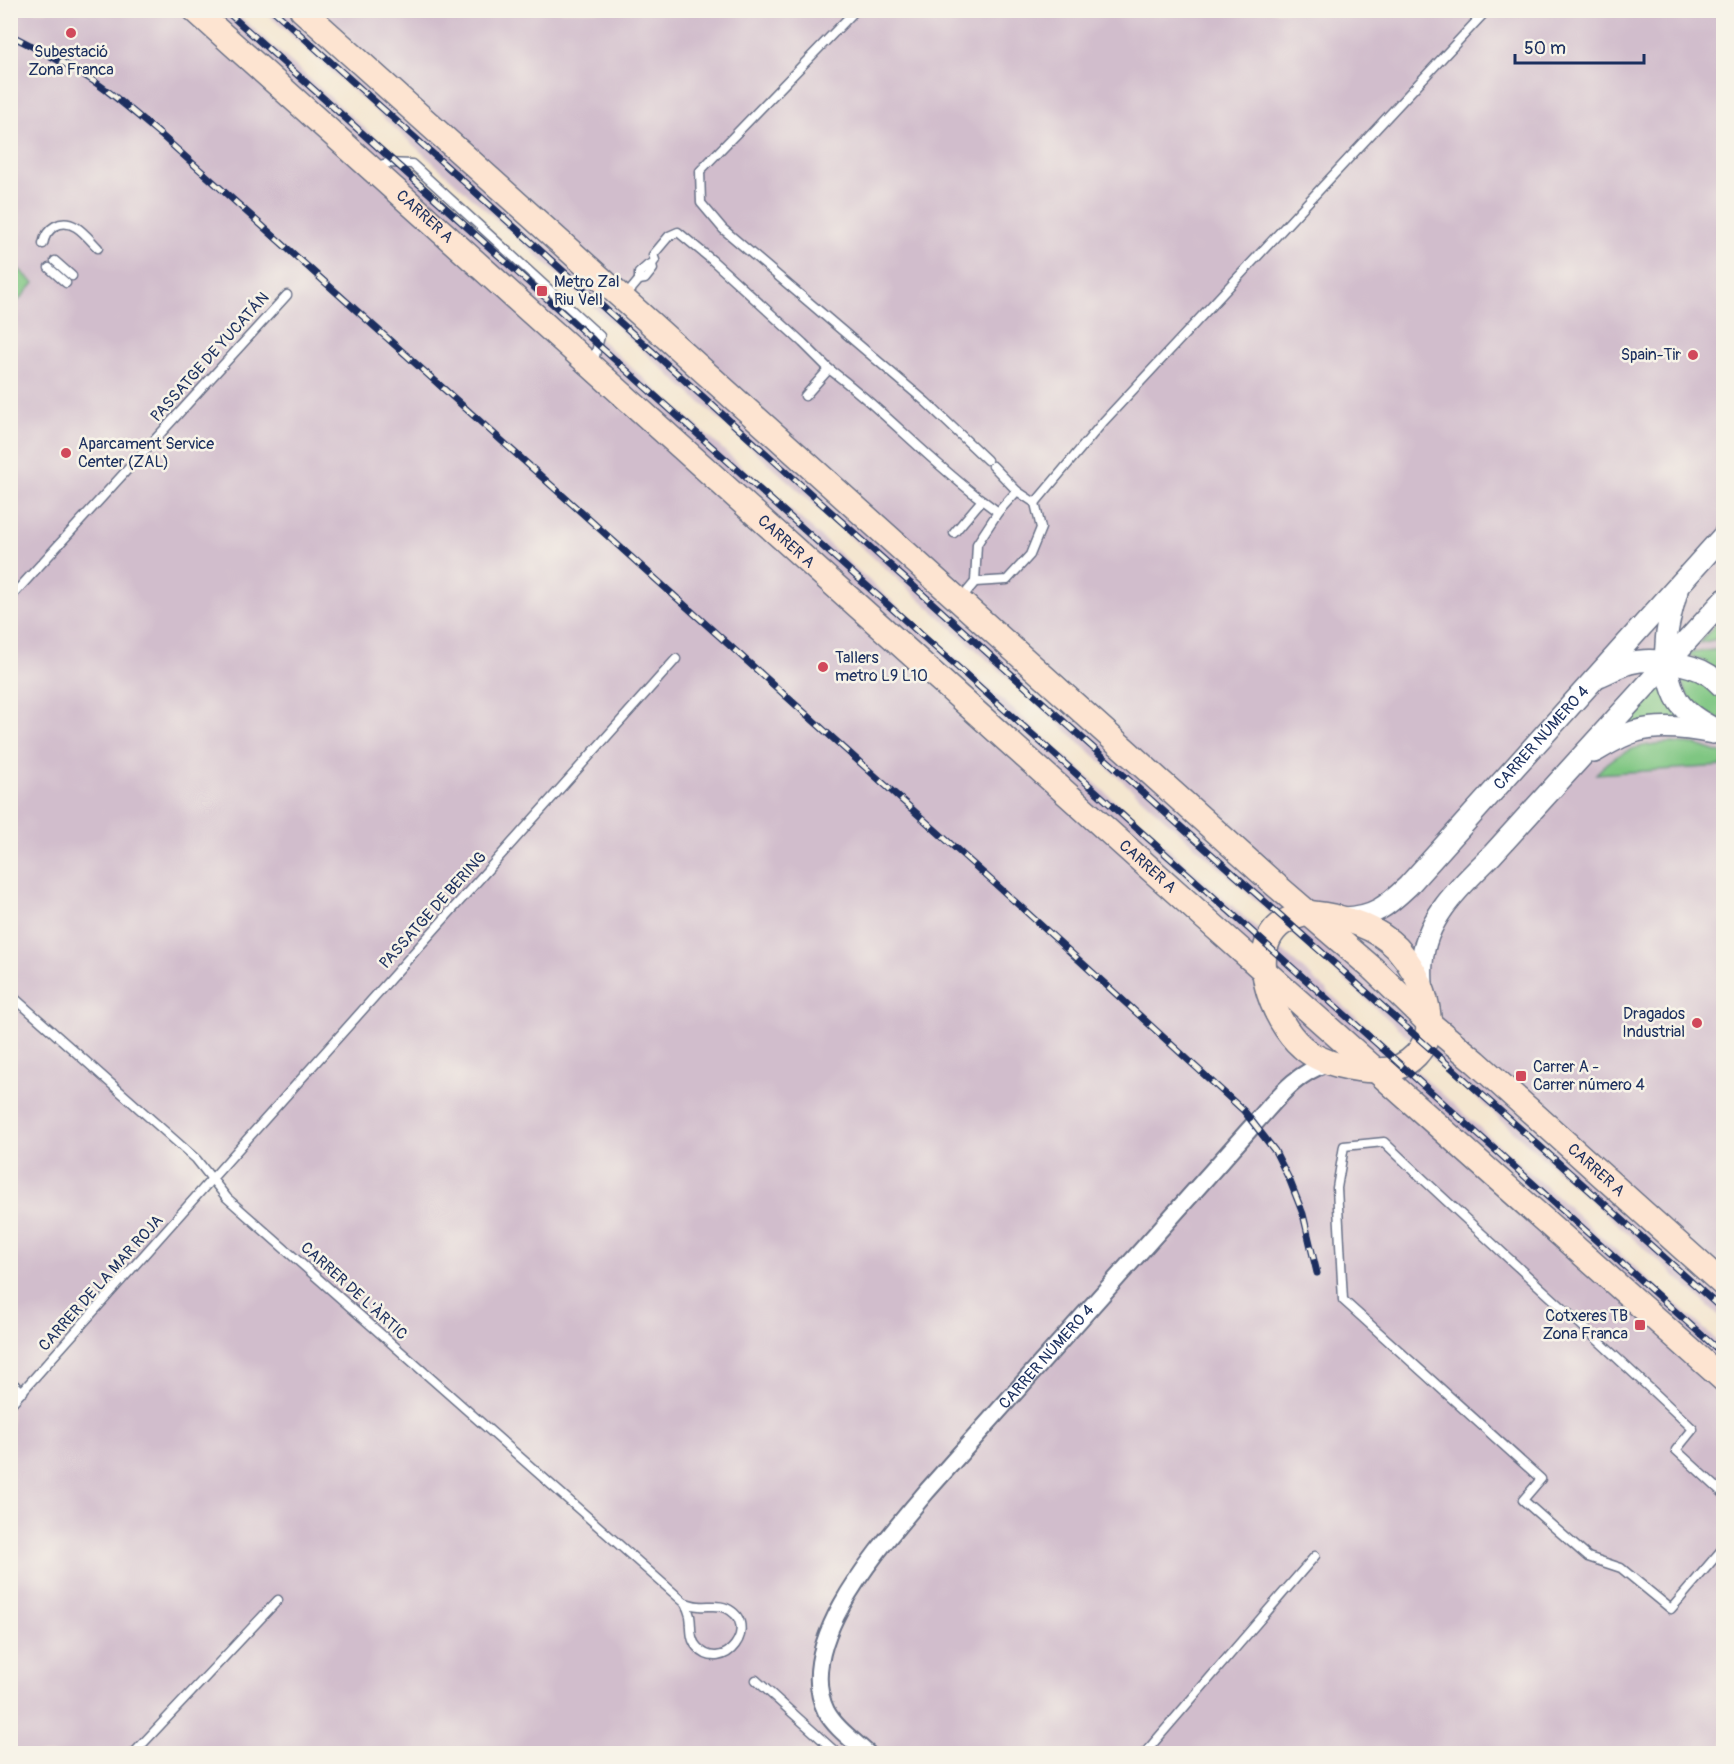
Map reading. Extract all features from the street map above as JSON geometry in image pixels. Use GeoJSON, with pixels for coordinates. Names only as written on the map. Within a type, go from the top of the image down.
{"type":"FeatureCollection","features":[{"type":"Feature","properties":{"kind":"main road","name":"CARRER A"},"geometry":{"type":"LineString","coordinates":[[195,10],[1724,1380]]}},
{"type":"Feature","properties":{"kind":"main road"},"geometry":{"type":"LineString","coordinates":[[302,10],[959,601],[1372,968],[1430,1023]]}},
{"type":"Feature","properties":{"kind":"main road"},"geometry":{"type":"LineString","coordinates":[[1310,914],[1344,918],[1365,926],[1396,948],[1422,987],[1430,1023],[1421,1049],[1411,1060],[1396,1069],[1378,1071],[1328,1062],[1301,1047],[1290,1034],[1270,999],[1265,982],[1265,952],[1275,931],[1283,923],[1294,917],[1310,914]]}},
{"type":"Feature","properties":{"kind":"main road","name":"CARRER A"},"geometry":{"type":"LineString","coordinates":[[1430,1023],[1724,1285]]}},
{"type":"Feature","properties":{"kind":"street","name":"CARRER NÚMERO 4"},"geometry":{"type":"LineString","coordinates":[[1344,918],[1366,916],[1380,909],[1408,886],[1724,535]]}},
{"type":"Feature","properties":{"kind":"street"},"geometry":{"type":"LineString","coordinates":[[1679,585],[1665,640],[1669,680],[1680,704],[1694,717],[1724,735]]}},
{"type":"Feature","properties":{"kind":"street"},"geometry":{"type":"LineString","coordinates":[[1422,987],[1425,945],[1440,911],[1724,600]]}},
{"type":"Feature","properties":{"kind":"street"},"geometry":{"type":"LineString","coordinates":[[1595,678],[1630,663],[1647,661],[1699,669],[1724,688]]}},
{"type":"Feature","properties":{"kind":"street"},"geometry":{"type":"LineString","coordinates":[[1580,759],[1618,738],[1638,731],[1675,728],[1695,729],[1724,735]]}},
{"type":"Feature","properties":{"kind":"street","name":"CARRER NÚMERO 4"},"geometry":{"type":"LineString","coordinates":[[868,1754],[827,1714],[818,1687],[821,1653],[848,1594],[885,1542],[927,1491],[1255,1123],[1296,1079],[1328,1062]]}},
{"type":"Feature","properties":{"kind":"lane"},"geometry":{"type":"LineString","coordinates":[[856,10],[700,171],[701,203],[723,229],[926,402],[1017,491],[1035,503],[1041,528],[1030,555],[1006,579],[975,582]]}},
{"type":"Feature","properties":{"kind":"lane"},"geometry":{"type":"LineString","coordinates":[[1035,503],[1104,421],[1487,10]]}},
{"type":"Feature","properties":{"kind":"lane"},"geometry":{"type":"LineString","coordinates":[[43,244],[46,233],[52,227],[64,223],[77,228],[98,248]]}},
{"type":"Feature","properties":{"kind":"lane"},"geometry":{"type":"LineString","coordinates":[[623,299],[639,280],[639,273],[654,262],[653,255],[669,236],[678,232],[689,239],[829,369],[998,512]]}},
{"type":"Feature","properties":{"kind":"lane"},"geometry":{"type":"LineString","coordinates":[[52,264],[69,280]]}},
{"type":"Feature","properties":{"kind":"lane","name":"PASSATGE DE YUCATÁN"},"geometry":{"type":"LineString","coordinates":[[10,598],[286,295]]}},
{"type":"Feature","properties":{"kind":"lane"},"geometry":{"type":"LineString","coordinates":[[805,396],[829,369]]}},
{"type":"Feature","properties":{"kind":"lane"},"geometry":{"type":"LineString","coordinates":[[959,601],[975,582],[978,544],[998,512],[1017,491]]}},
{"type":"Feature","properties":{"kind":"lane"},"geometry":{"type":"LineString","coordinates":[[954,533],[982,500]]}},
{"type":"Feature","properties":{"kind":"lane","name":"PASSATGE DE BERING"},"geometry":{"type":"LineString","coordinates":[[213,1180],[676,659]]}},
{"type":"Feature","properties":{"kind":"lane","name":"CARRER DE L'ÀRTIC"},"geometry":{"type":"LineString","coordinates":[[10,994],[196,1159],[227,1198],[685,1603]]}},
{"type":"Feature","properties":{"kind":"lane"},"geometry":{"type":"LineString","coordinates":[[1724,1494],[1676,1450],[1693,1429],[1384,1142],[1344,1146],[1337,1188],[1343,1300],[1541,1479],[1523,1500],[1588,1557],[1621,1568],[1671,1609],[1724,1547]]}},
{"type":"Feature","properties":{"kind":"lane","name":"CARRER DE LA MAR ROJA"},"geometry":{"type":"LineString","coordinates":[[10,1406],[213,1180]]}},
{"type":"Feature","properties":{"kind":"lane"},"geometry":{"type":"LineString","coordinates":[[10,1381],[23,1392]]}},
{"type":"Feature","properties":{"kind":"lane"},"geometry":{"type":"LineString","coordinates":[[1144,1754],[1315,1556]]}},
{"type":"Feature","properties":{"kind":"lane"},"geometry":{"type":"LineString","coordinates":[[134,1754],[278,1600]]}},
{"type":"Feature","properties":{"kind":"lane"},"geometry":{"type":"LineString","coordinates":[[685,1603],[700,1606],[718,1605],[732,1611],[740,1625],[741,1633],[734,1647],[727,1653],[711,1655],[696,1646],[692,1639],[690,1617],[685,1603]]}},
{"type":"Feature","properties":{"kind":"lane"},"geometry":{"type":"LineString","coordinates":[[756,1680],[838,1754]]}},
{"type":"Feature","properties":{"kind":"shaded area"},"geometry":{"type":"Polygon","coordinates":[[[11,11],[234,11],[1723,1346],[1723,1753],[11,1754],[11,11]]]}},
{"type":"Feature","properties":{"kind":"shaded area"},"geometry":{"type":"Polygon","coordinates":[[[264,11],[1723,11],[1723,1319],[1195,846],[264,11]]]}},
{"type":"Feature","properties":{"kind":"green space"},"geometry":{"type":"Polygon","coordinates":[[[11,262],[34,283],[17,302],[11,296],[11,262]]]}},
{"type":"Feature","properties":{"kind":"green space"},"geometry":{"type":"Polygon","coordinates":[[[1723,616],[1722,638],[1699,643],[1723,616]]]}},
{"type":"Feature","properties":{"kind":"green space"},"geometry":{"type":"Polygon","coordinates":[[[1722,649],[1723,676],[1701,660],[1688,655],[1690,653],[1722,649]]]}},
{"type":"Feature","properties":{"kind":"green space"},"geometry":{"type":"Polygon","coordinates":[[[1678,673],[1694,676],[1716,691],[1723,703],[1723,721],[1694,704],[1678,673]]]}},
{"type":"Feature","properties":{"kind":"green space"},"geometry":{"type":"Polygon","coordinates":[[[1661,686],[1689,721],[1623,728],[1661,686]]]}},
{"type":"Feature","properties":{"kind":"green space"},"geometry":{"type":"Polygon","coordinates":[[[1671,743],[1697,745],[1723,754],[1723,766],[1596,774],[1612,759],[1630,750],[1671,743]]]}},
{"type":"Feature","properties":{"kind":"railway"},"geometry":{"type":"LineString","coordinates":[[225,10],[1724,1355]]}},
{"type":"Feature","properties":{"kind":"railway"},"geometry":{"type":"LineString","coordinates":[[273,10],[1200,844],[1724,1311]]}},
{"type":"Feature","properties":{"kind":"railway"},"geometry":{"type":"LineString","coordinates":[[10,35],[92,80],[161,135],[1021,907],[1244,1111],[1275,1151],[1290,1181],[1303,1214],[1317,1273]]}},
{"type":"Feature","properties":{"kind":"place","name":"Subestació Zona Franca"},"geometry":{"type":"Point","coordinates":[71,33]}},
{"type":"Feature","properties":{"kind":"place","name":"Metro Zal Riu Vell"},"geometry":{"type":"Point","coordinates":[542,291]}},
{"type":"Feature","properties":{"kind":"place","name":"Spain-Tir"},"geometry":{"type":"Point","coordinates":[1693,355]}},
{"type":"Feature","properties":{"kind":"place","name":"Aparcament Service Center (ZAL)"},"geometry":{"type":"Point","coordinates":[66,453]}},
{"type":"Feature","properties":{"kind":"place","name":"Tallers metro L9 L10"},"geometry":{"type":"Point","coordinates":[823,667]}},
{"type":"Feature","properties":{"kind":"place","name":"Dragados Industrial"},"geometry":{"type":"Point","coordinates":[1697,1023]}},
{"type":"Feature","properties":{"kind":"place","name":"Carrer A - Carrer número 4"},"geometry":{"type":"Point","coordinates":[1521,1076]}},
{"type":"Feature","properties":{"kind":"place","name":"Cotxeres TB Zona Franca"},"geometry":{"type":"Point","coordinates":[1640,1325]}}]}
